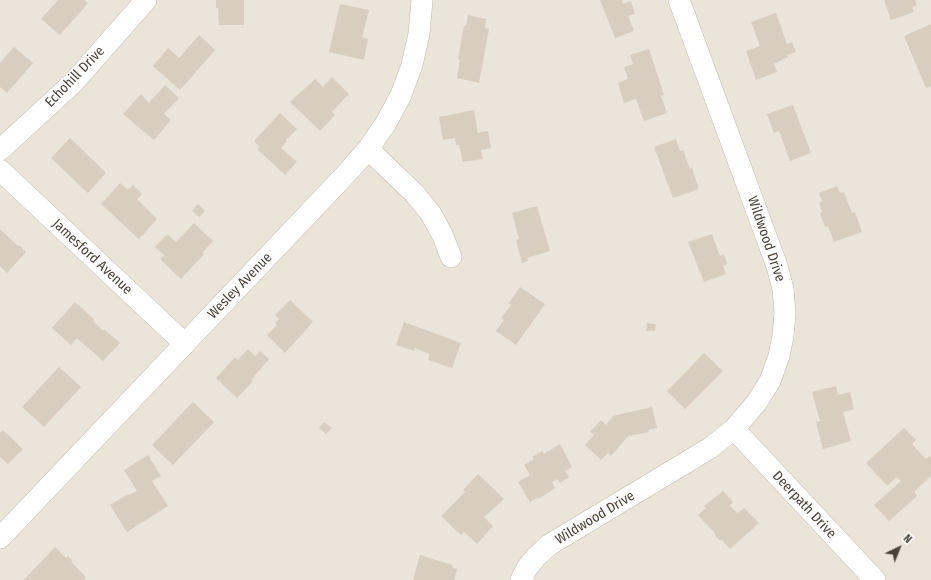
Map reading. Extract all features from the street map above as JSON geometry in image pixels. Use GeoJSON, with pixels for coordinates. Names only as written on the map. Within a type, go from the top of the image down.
{"type":"FeatureCollection","features":[{"type":"Feature","properties":{"kind":"street","name":"Echohill Drive"},"geometry":{"type":"LineString","coordinates":[[0,150],[73,83],[146,0]]}},
{"type":"Feature","properties":{"kind":"street","name":"Wesley Avenue"},"geometry":{"type":"LineString","coordinates":[[0,538],[347,173],[368,149],[386,123],[397,102],[412,65],[419,34],[422,0]]}},
{"type":"Feature","properties":{"kind":"street","name":"Wildwood Drive"},"geometry":{"type":"LineString","coordinates":[[521,580],[527,568],[536,557],[550,545],[710,448],[734,429],[745,418],[757,402],[770,381],[779,356],[785,313],[783,289],[777,266],[679,0]]}},
{"type":"Feature","properties":{"kind":"street"},"geometry":{"type":"LineString","coordinates":[[368,149],[415,194],[431,214],[442,234],[451,257]]}},
{"type":"Feature","properties":{"kind":"street","name":"Jamesford Avenue"},"geometry":{"type":"LineString","coordinates":[[0,170],[185,344]]}},
{"type":"Feature","properties":{"kind":"street","name":"Deerpath Drive"},"geometry":{"type":"LineString","coordinates":[[734,429],[875,580]]}},
{"type":"Feature","properties":{"kind":"shaded area"},"geometry":{"type":"Polygon","coordinates":[[[0,0],[931,0],[931,580],[0,580],[0,0]]]}},
{"type":"Feature","properties":{"kind":"building"},"geometry":{"type":"Polygon","coordinates":[[[58,0],[84,0],[88,3],[60,35],[41,19],[58,0]]]}},
{"type":"Feature","properties":{"kind":"building"},"geometry":{"type":"Polygon","coordinates":[[[216,0],[244,0],[244,25],[219,25],[216,0]]]}},
{"type":"Feature","properties":{"kind":"building"},"geometry":{"type":"Polygon","coordinates":[[[600,0],[622,0],[623,4],[631,1],[635,14],[628,16],[634,31],[615,38],[600,0]]]}},
{"type":"Feature","properties":{"kind":"building"},"geometry":{"type":"Polygon","coordinates":[[[884,0],[915,0],[917,5],[912,7],[914,12],[891,20],[884,0]]]}},
{"type":"Feature","properties":{"kind":"building"},"geometry":{"type":"Polygon","coordinates":[[[340,4],[369,10],[362,37],[368,39],[364,60],[329,52],[340,4]]]}},
{"type":"Feature","properties":{"kind":"building"},"geometry":{"type":"Polygon","coordinates":[[[776,13],[787,44],[792,42],[796,52],[787,55],[788,57],[774,64],[777,72],[756,80],[746,51],[760,46],[751,22],[776,13]]]}},
{"type":"Feature","properties":{"kind":"building"},"geometry":{"type":"Polygon","coordinates":[[[468,15],[486,19],[485,28],[489,29],[479,83],[457,78],[460,60],[458,59],[464,26],[466,26],[468,15]]]}},
{"type":"Feature","properties":{"kind":"building"},"geometry":{"type":"Polygon","coordinates":[[[931,24],[931,86],[926,88],[904,36],[931,24]]]}},
{"type":"Feature","properties":{"kind":"building"},"geometry":{"type":"Polygon","coordinates":[[[199,35],[215,50],[180,90],[153,66],[168,48],[179,58],[199,35]]]}},
{"type":"Feature","properties":{"kind":"building"},"geometry":{"type":"Polygon","coordinates":[[[14,47],[33,63],[7,93],[0,87],[0,63],[14,47]]]}},
{"type":"Feature","properties":{"kind":"building"},"geometry":{"type":"Polygon","coordinates":[[[649,49],[664,95],[661,96],[667,113],[644,121],[636,99],[624,103],[618,83],[628,79],[624,67],[633,64],[630,55],[649,49]]]}},
{"type":"Feature","properties":{"kind":"building"},"geometry":{"type":"Polygon","coordinates":[[[332,77],[349,94],[332,112],[335,115],[320,131],[290,102],[315,79],[323,87],[332,77]]]}},
{"type":"Feature","properties":{"kind":"building"},"geometry":{"type":"Polygon","coordinates":[[[165,85],[179,98],[164,114],[171,120],[154,140],[123,114],[141,94],[149,103],[165,85]]]}},
{"type":"Feature","properties":{"kind":"building"},"geometry":{"type":"Polygon","coordinates":[[[793,105],[811,153],[790,161],[779,131],[774,133],[767,114],[793,105]]]}},
{"type":"Feature","properties":{"kind":"building"},"geometry":{"type":"Polygon","coordinates":[[[474,110],[478,133],[488,131],[491,148],[481,150],[483,159],[463,162],[459,145],[456,145],[455,138],[443,140],[439,117],[474,110]]]}},
{"type":"Feature","properties":{"kind":"building"},"geometry":{"type":"Polygon","coordinates":[[[280,113],[297,129],[286,140],[287,141],[281,148],[297,162],[285,175],[257,149],[260,147],[254,141],[280,113]]]}},
{"type":"Feature","properties":{"kind":"building"},"geometry":{"type":"Polygon","coordinates":[[[70,138],[106,173],[88,193],[51,158],[70,138]]]}},
{"type":"Feature","properties":{"kind":"building"},"geometry":{"type":"Polygon","coordinates":[[[676,139],[680,151],[683,150],[690,169],[692,168],[699,189],[673,198],[654,147],[676,139]]]}},
{"type":"Feature","properties":{"kind":"building"},"geometry":{"type":"Polygon","coordinates":[[[120,183],[128,190],[133,185],[142,194],[137,199],[157,219],[139,239],[101,204],[120,183]]]}},
{"type":"Feature","properties":{"kind":"building"},"geometry":{"type":"Polygon","coordinates":[[[837,186],[840,193],[844,192],[852,213],[855,212],[862,232],[834,242],[828,226],[825,227],[820,213],[822,212],[819,203],[822,201],[819,193],[837,186]]]}},
{"type":"Feature","properties":{"kind":"building"},"geometry":{"type":"Polygon","coordinates":[[[198,204],[205,211],[199,217],[192,211],[198,204]]]}},
{"type":"Feature","properties":{"kind":"building"},"geometry":{"type":"Polygon","coordinates":[[[537,206],[550,251],[527,258],[528,261],[522,263],[516,240],[519,239],[512,213],[537,206]]]}},
{"type":"Feature","properties":{"kind":"building"},"geometry":{"type":"Polygon","coordinates":[[[194,223],[213,241],[202,253],[204,254],[181,279],[160,259],[164,255],[155,247],[167,234],[176,242],[194,223]]]}},
{"type":"Feature","properties":{"kind":"building"},"geometry":{"type":"Polygon","coordinates":[[[0,229],[26,252],[7,273],[0,266],[0,229]]]}},
{"type":"Feature","properties":{"kind":"building"},"geometry":{"type":"Polygon","coordinates":[[[712,234],[720,256],[724,254],[727,264],[723,266],[726,274],[704,282],[688,242],[712,234]]]}},
{"type":"Feature","properties":{"kind":"building"},"geometry":{"type":"Polygon","coordinates":[[[520,287],[545,304],[516,345],[496,331],[504,320],[501,318],[511,305],[509,303],[520,287]]]}},
{"type":"Feature","properties":{"kind":"building"},"geometry":{"type":"Polygon","coordinates":[[[290,300],[313,322],[285,353],[267,335],[277,325],[275,323],[279,319],[275,315],[290,300]]]}},
{"type":"Feature","properties":{"kind":"building"},"geometry":{"type":"Polygon","coordinates":[[[75,302],[94,319],[93,321],[103,331],[104,329],[120,343],[103,361],[77,338],[71,345],[52,328],[75,302]]]}},
{"type":"Feature","properties":{"kind":"building"},"geometry":{"type":"Polygon","coordinates":[[[404,322],[461,343],[452,368],[428,360],[430,354],[415,348],[414,351],[396,345],[404,322]]]}},
{"type":"Feature","properties":{"kind":"building"},"geometry":{"type":"Polygon","coordinates":[[[647,323],[656,324],[655,331],[646,331],[647,323]]]}},
{"type":"Feature","properties":{"kind":"building"},"geometry":{"type":"Polygon","coordinates":[[[248,349],[255,356],[260,351],[269,359],[251,380],[253,381],[237,398],[216,378],[235,357],[238,360],[248,349]]]}},
{"type":"Feature","properties":{"kind":"building"},"geometry":{"type":"Polygon","coordinates":[[[704,353],[723,371],[685,409],[667,391],[704,353]]]}},
{"type":"Feature","properties":{"kind":"building"},"geometry":{"type":"Polygon","coordinates":[[[59,367],[81,387],[44,427],[22,407],[59,367]]]}},
{"type":"Feature","properties":{"kind":"building"},"geometry":{"type":"Polygon","coordinates":[[[836,386],[838,395],[850,392],[854,409],[843,412],[851,441],[823,449],[816,422],[820,421],[812,392],[836,386]]]}},
{"type":"Feature","properties":{"kind":"building"},"geometry":{"type":"Polygon","coordinates":[[[193,402],[214,422],[173,465],[152,445],[193,402]]]}},
{"type":"Feature","properties":{"kind":"building"},"geometry":{"type":"Polygon","coordinates":[[[652,407],[657,428],[648,430],[649,432],[629,435],[611,456],[608,453],[601,460],[585,445],[594,435],[590,432],[601,420],[606,425],[613,416],[652,407]]]}},
{"type":"Feature","properties":{"kind":"building"},"geometry":{"type":"Polygon","coordinates":[[[324,422],[332,428],[326,434],[319,428],[324,422]]]}},
{"type":"Feature","properties":{"kind":"building"},"geometry":{"type":"Polygon","coordinates":[[[904,428],[916,440],[912,444],[926,459],[930,456],[931,457],[931,476],[914,492],[917,496],[889,521],[874,505],[901,481],[897,477],[887,486],[866,463],[904,428]]]}},
{"type":"Feature","properties":{"kind":"building"},"geometry":{"type":"Polygon","coordinates":[[[3,430],[23,449],[8,464],[0,457],[0,433],[3,430]]]}},
{"type":"Feature","properties":{"kind":"building"},"geometry":{"type":"Polygon","coordinates":[[[560,444],[572,467],[565,471],[569,477],[560,483],[557,479],[552,482],[555,488],[539,499],[538,497],[530,502],[518,482],[530,475],[524,465],[534,459],[532,457],[542,451],[544,454],[560,444]]]}},
{"type":"Feature","properties":{"kind":"building"},"geometry":{"type":"Polygon","coordinates":[[[148,455],[161,476],[152,481],[168,506],[127,532],[110,505],[128,494],[129,495],[137,491],[124,470],[148,455]]]}},
{"type":"Feature","properties":{"kind":"building"},"geometry":{"type":"Polygon","coordinates":[[[478,474],[504,499],[484,517],[493,526],[477,544],[464,532],[461,535],[441,516],[465,492],[463,490],[478,474]]]}},
{"type":"Feature","properties":{"kind":"building"},"geometry":{"type":"Polygon","coordinates":[[[723,491],[733,502],[730,506],[734,510],[738,513],[744,508],[759,523],[730,549],[722,540],[719,540],[715,533],[698,515],[706,508],[704,506],[723,491]]]}},
{"type":"Feature","properties":{"kind":"building"},"geometry":{"type":"Polygon","coordinates":[[[55,547],[66,558],[68,556],[73,561],[71,562],[86,577],[83,580],[24,580],[55,547]]]}},
{"type":"Feature","properties":{"kind":"building"},"geometry":{"type":"Polygon","coordinates":[[[420,555],[453,565],[452,568],[457,569],[454,580],[413,580],[420,555]]]}}]}
